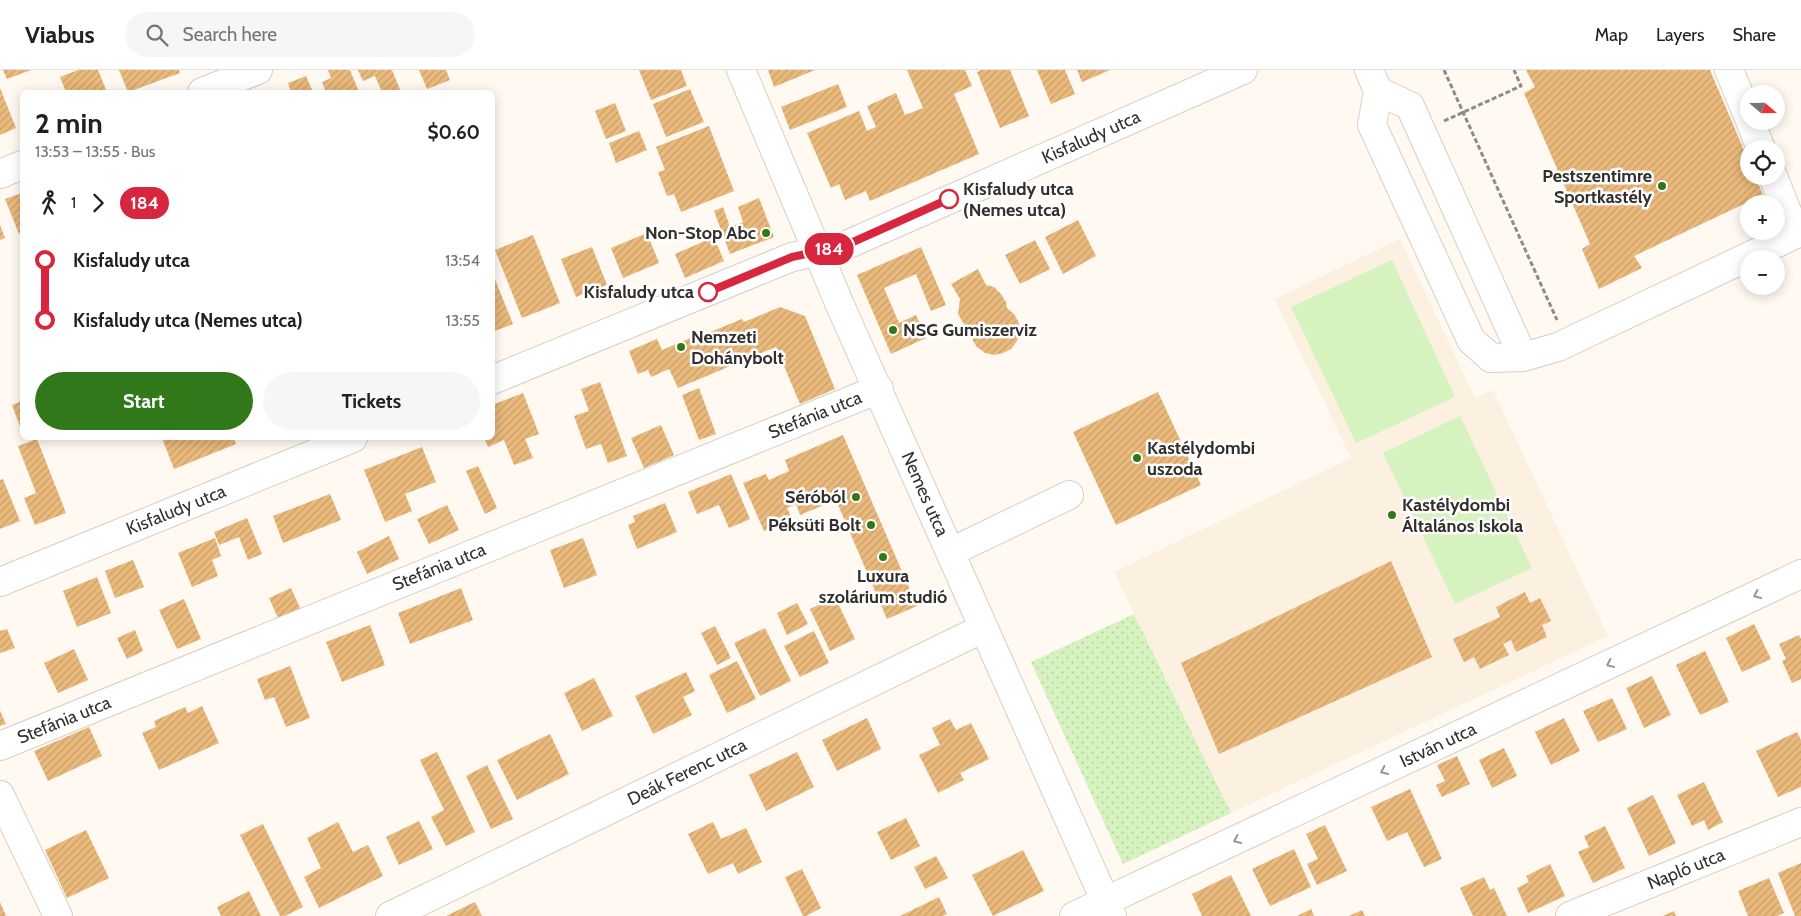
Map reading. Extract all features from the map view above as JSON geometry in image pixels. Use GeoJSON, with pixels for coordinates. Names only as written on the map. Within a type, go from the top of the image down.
{"type":"FeatureCollection","features":[{"type":"Feature","properties":{"kind":"street"},"geometry":{"type":"LineString","coordinates":[[207,90],[258,70]]}},
{"type":"Feature","properties":{"kind":"street","name":"Nemes utca"},"geometry":{"type":"LineString","coordinates":[[740,70],[878,389],[1108,909]]}},
{"type":"Feature","properties":{"kind":"street","name":"Kisfaludy utca"},"geometry":{"type":"LineString","coordinates":[[495,379],[792,257],[844,246],[1243,70]]}},
{"type":"Feature","properties":{"kind":"street"},"geometry":{"type":"LineString","coordinates":[[1729,70],[1740,96]]}},
{"type":"Feature","properties":{"kind":"street"},"geometry":{"type":"LineString","coordinates":[[1374,80],[1410,106],[1523,356]]}},
{"type":"Feature","properties":{"kind":"street"},"geometry":{"type":"LineString","coordinates":[[1374,80],[1372,125],[1471,340],[1491,358],[1523,356],[1558,347],[1796,234],[1777,185]]}},
{"type":"Feature","properties":{"kind":"street"},"geometry":{"type":"LineString","coordinates":[[0,174],[20,166]]}},
{"type":"Feature","properties":{"kind":"street","name":"Stefánia utca"},"geometry":{"type":"LineString","coordinates":[[0,746],[878,389]]}},
{"type":"Feature","properties":{"kind":"street","name":"Kisfaludy utca"},"geometry":{"type":"LineString","coordinates":[[0,582],[347,440]]}},
{"type":"Feature","properties":{"kind":"street"},"geometry":{"type":"LineString","coordinates":[[950,552],[1070,495]]}},
{"type":"Feature","properties":{"kind":"street","name":"István utca"},"geometry":{"type":"LineString","coordinates":[[1074,916],[1108,909],[1801,574]]}},
{"type":"Feature","properties":{"kind":"street","name":"Deák Ferenc utca"},"geometry":{"type":"LineString","coordinates":[[390,916],[984,628]]}},
{"type":"Feature","properties":{"kind":"street"},"geometry":{"type":"LineString","coordinates":[[0,795],[58,916]]}},
{"type":"Feature","properties":{"kind":"street","name":"Napló utca"},"geometry":{"type":"LineString","coordinates":[[1570,916],[1801,822]]}},
{"type":"Feature","properties":{"kind":"path"},"geometry":{"type":"LineString","coordinates":[[1444,70],[1567,343]]}},
{"type":"Feature","properties":{"kind":"path"},"geometry":{"type":"LineString","coordinates":[[1421,131],[1521,86],[1514,70]]}},
{"type":"Feature","properties":{"kind":"shaded area","name":"Kastélydombi Általános Iskola"},"geometry":{"type":"Polygon","coordinates":[[[1400,239],[1475,398],[1493,390],[1608,636],[1231,813],[1114,572],[1351,458],[1274,299],[1400,239]]]}},
{"type":"Feature","properties":{"kind":"green space"},"geometry":{"type":"Polygon","coordinates":[[[1392,260],[1455,397],[1356,443],[1291,307],[1392,260]]]}},
{"type":"Feature","properties":{"kind":"green space"},"geometry":{"type":"Polygon","coordinates":[[[1460,416],[1532,568],[1455,604],[1383,453],[1460,416]]]}},
{"type":"Feature","properties":{"kind":"green space"},"geometry":{"type":"Polygon","coordinates":[[[1134,614],[1231,813],[1123,864],[1031,662],[1134,614]]]}},
{"type":"Feature","properties":{"kind":"building"},"geometry":{"type":"Polygon","coordinates":[[[3,70],[31,70],[7,79],[3,70]]]}},
{"type":"Feature","properties":{"kind":"building"},"geometry":{"type":"Polygon","coordinates":[[[78,70],[98,70],[106,90],[65,90],[60,77],[78,70]]]}},
{"type":"Feature","properties":{"kind":"building"},"geometry":{"type":"Polygon","coordinates":[[[119,70],[179,70],[180,73],[133,90],[127,90],[119,70]]]}},
{"type":"Feature","properties":{"kind":"building"},"geometry":{"type":"Polygon","coordinates":[[[328,70],[350,70],[358,90],[325,90],[322,82],[331,78],[328,70]]]}},
{"type":"Feature","properties":{"kind":"building"},"geometry":{"type":"Polygon","coordinates":[[[358,70],[392,70],[400,90],[381,90],[375,76],[363,81],[358,70]]]}},
{"type":"Feature","properties":{"kind":"building"},"geometry":{"type":"Polygon","coordinates":[[[419,70],[446,70],[450,80],[427,89],[419,70]]]}},
{"type":"Feature","properties":{"kind":"building"},"geometry":{"type":"Polygon","coordinates":[[[639,70],[681,70],[687,86],[651,100],[639,70]]]}},
{"type":"Feature","properties":{"kind":"building"},"geometry":{"type":"Polygon","coordinates":[[[768,70],[815,70],[774,87],[768,70]]]}},
{"type":"Feature","properties":{"kind":"building"},"geometry":{"type":"Polygon","coordinates":[[[907,70],[965,70],[972,86],[954,94],[979,154],[870,201],[866,191],[845,200],[839,184],[831,188],[807,133],[859,111],[867,131],[876,127],[867,106],[896,93],[905,115],[923,108],[907,70]]]}},
{"type":"Feature","properties":{"kind":"building"},"geometry":{"type":"Polygon","coordinates":[[[981,70],[1010,70],[1029,116],[1000,128],[977,72],[981,70]]]}},
{"type":"Feature","properties":{"kind":"building"},"geometry":{"type":"Polygon","coordinates":[[[1037,70],[1065,70],[1075,94],[1051,104],[1037,70]]]}},
{"type":"Feature","properties":{"kind":"building"},"geometry":{"type":"Polygon","coordinates":[[[1077,70],[1110,70],[1082,82],[1077,70]]]}},
{"type":"Feature","properties":{"kind":"building","name":"Pestszentimre Sportkastély"},"geometry":{"type":"Polygon","coordinates":[[[1526,70],[1710,70],[1740,141],[1740,185],[1759,185],[1763,195],[1740,195],[1740,206],[1634,256],[1642,268],[1599,289],[1582,249],[1590,244],[1524,93],[1535,87],[1526,70]]]}},
{"type":"Feature","properties":{"kind":"building"},"geometry":{"type":"Polygon","coordinates":[[[306,76],[312,90],[290,90],[288,83],[306,76]]]}},
{"type":"Feature","properties":{"kind":"building"},"geometry":{"type":"Polygon","coordinates":[[[838,84],[847,107],[790,130],[781,107],[838,84]]]}},
{"type":"Feature","properties":{"kind":"building"},"geometry":{"type":"Polygon","coordinates":[[[0,88],[16,128],[0,135],[0,88]]]}},
{"type":"Feature","properties":{"kind":"building"},"geometry":{"type":"Polygon","coordinates":[[[690,89],[704,122],[666,137],[653,104],[690,89]]]}},
{"type":"Feature","properties":{"kind":"building"},"geometry":{"type":"Polygon","coordinates":[[[615,103],[626,131],[606,139],[595,111],[615,103]]]}},
{"type":"Feature","properties":{"kind":"building"},"geometry":{"type":"Polygon","coordinates":[[[709,126],[734,191],[681,212],[674,194],[667,196],[658,172],[665,170],[656,147],[709,126]]]}},
{"type":"Feature","properties":{"kind":"building"},"geometry":{"type":"Polygon","coordinates":[[[639,131],[647,150],[616,163],[609,143],[639,131]]]}},
{"type":"Feature","properties":{"kind":"building"},"geometry":{"type":"Polygon","coordinates":[[[20,194],[19,234],[5,199],[20,194]]]}},
{"type":"Feature","properties":{"kind":"building"},"geometry":{"type":"Polygon","coordinates":[[[759,198],[774,237],[730,254],[714,211],[723,207],[730,227],[743,222],[738,207],[759,198]]]}},
{"type":"Feature","properties":{"kind":"building"},"geometry":{"type":"Polygon","coordinates":[[[1078,220],[1096,256],[1063,274],[1045,237],[1078,220]]]}},
{"type":"Feature","properties":{"kind":"building"},"geometry":{"type":"Polygon","coordinates":[[[0,225],[5,238],[0,240],[0,225]]]}},
{"type":"Feature","properties":{"kind":"building"},"geometry":{"type":"Polygon","coordinates":[[[647,233],[659,263],[623,278],[611,248],[647,233]]]}},
{"type":"Feature","properties":{"kind":"building"},"geometry":{"type":"Polygon","coordinates":[[[533,235],[560,303],[522,318],[495,250],[533,235]]]}},
{"type":"Feature","properties":{"kind":"building"},"geometry":{"type":"Polygon","coordinates":[[[714,237],[724,261],[685,278],[675,254],[714,237]]]}},
{"type":"Feature","properties":{"kind":"building"},"geometry":{"type":"Polygon","coordinates":[[[1035,240],[1050,269],[1020,284],[1005,255],[1035,240]]]}},
{"type":"Feature","properties":{"kind":"building"},"geometry":{"type":"Polygon","coordinates":[[[592,247],[607,285],[576,297],[561,259],[592,247]]]}},
{"type":"Feature","properties":{"kind":"building"},"geometry":{"type":"Polygon","coordinates":[[[921,247],[946,305],[931,311],[916,274],[884,288],[899,323],[916,315],[926,338],[891,354],[857,275],[921,247]]]}},
{"type":"Feature","properties":{"kind":"building"},"geometry":{"type":"Polygon","coordinates":[[[978,269],[986,285],[994,287],[1001,294],[1007,308],[1014,314],[1019,323],[1020,332],[1017,341],[1011,349],[1003,353],[994,355],[985,353],[977,347],[973,341],[971,330],[965,326],[958,314],[960,299],[951,284],[978,269]]]}},
{"type":"Feature","properties":{"kind":"building"},"geometry":{"type":"Polygon","coordinates":[[[495,279],[513,324],[495,331],[495,279]]]}},
{"type":"Feature","properties":{"kind":"building"},"geometry":{"type":"Polygon","coordinates":[[[780,307],[805,316],[835,389],[800,404],[776,347],[678,388],[669,369],[651,377],[648,370],[638,374],[629,351],[657,339],[662,350],[702,333],[703,335],[742,319],[744,322],[780,307]]]}},
{"type":"Feature","properties":{"kind":"building"},"geometry":{"type":"Polygon","coordinates":[[[600,382],[627,456],[608,463],[601,444],[586,449],[574,416],[589,411],[581,389],[600,382]]]}},
{"type":"Feature","properties":{"kind":"building"},"geometry":{"type":"Polygon","coordinates":[[[699,388],[716,434],[699,440],[682,395],[699,388]]]}},
{"type":"Feature","properties":{"kind":"building","name":"Kastélydombi uszoda"},"geometry":{"type":"Polygon","coordinates":[[[1158,392],[1201,485],[1116,525],[1073,432],[1158,392]]]}},
{"type":"Feature","properties":{"kind":"building"},"geometry":{"type":"Polygon","coordinates":[[[523,393],[539,434],[525,439],[533,458],[514,465],[504,440],[488,447],[485,440],[495,440],[495,404],[523,393]]]}},
{"type":"Feature","properties":{"kind":"building"},"geometry":{"type":"Polygon","coordinates":[[[20,402],[20,427],[12,405],[20,402]]]}},
{"type":"Feature","properties":{"kind":"building"},"geometry":{"type":"Polygon","coordinates":[[[661,425],[674,455],[644,468],[631,438],[661,425]]]}},
{"type":"Feature","properties":{"kind":"building"},"geometry":{"type":"Polygon","coordinates":[[[843,435],[917,606],[887,619],[836,500],[800,515],[796,504],[787,508],[792,519],[764,531],[743,483],[766,474],[769,480],[789,471],[785,460],[843,435]]]}},
{"type":"Feature","properties":{"kind":"building"},"geometry":{"type":"Polygon","coordinates":[[[37,440],[66,513],[35,525],[24,498],[36,493],[18,446],[37,440]]]}},
{"type":"Feature","properties":{"kind":"building"},"geometry":{"type":"Polygon","coordinates":[[[163,440],[235,440],[236,444],[174,469],[163,440]]]}},
{"type":"Feature","properties":{"kind":"building"},"geometry":{"type":"Polygon","coordinates":[[[422,447],[436,482],[405,494],[412,511],[385,522],[364,470],[422,447]]]}},
{"type":"Feature","properties":{"kind":"building"},"geometry":{"type":"Polygon","coordinates":[[[478,466],[497,508],[485,514],[466,471],[478,466]]]}},
{"type":"Feature","properties":{"kind":"building"},"geometry":{"type":"Polygon","coordinates":[[[731,474],[750,519],[729,528],[719,505],[697,514],[688,492],[731,474]]]}},
{"type":"Feature","properties":{"kind":"building"},"geometry":{"type":"Polygon","coordinates":[[[3,479],[20,521],[0,529],[0,480],[3,479]]]}},
{"type":"Feature","properties":{"kind":"building"},"geometry":{"type":"Polygon","coordinates":[[[330,494],[341,520],[283,543],[273,516],[330,494]]]}},
{"type":"Feature","properties":{"kind":"building"},"geometry":{"type":"Polygon","coordinates":[[[665,503],[677,532],[637,549],[628,525],[635,522],[633,516],[665,503]]]}},
{"type":"Feature","properties":{"kind":"building"},"geometry":{"type":"Polygon","coordinates":[[[447,505],[459,530],[429,544],[417,519],[447,505]]]}},
{"type":"Feature","properties":{"kind":"building"},"geometry":{"type":"Polygon","coordinates":[[[247,518],[262,554],[248,560],[239,537],[219,545],[214,532],[247,518]]]}},
{"type":"Feature","properties":{"kind":"building"},"geometry":{"type":"Polygon","coordinates":[[[389,536],[399,559],[367,574],[357,552],[389,536]]]}},
{"type":"Feature","properties":{"kind":"building"},"geometry":{"type":"Polygon","coordinates":[[[215,538],[221,556],[212,560],[218,576],[192,587],[178,553],[215,538]]]}},
{"type":"Feature","properties":{"kind":"building"},"geometry":{"type":"Polygon","coordinates":[[[583,538],[597,575],[564,588],[550,550],[583,538]]]}},
{"type":"Feature","properties":{"kind":"building"},"geometry":{"type":"Polygon","coordinates":[[[133,560],[144,587],[115,598],[105,571],[133,560]]]}},
{"type":"Feature","properties":{"kind":"building","name":"Kastélydombi Általános Iskola"},"geometry":{"type":"Polygon","coordinates":[[[1391,561],[1432,657],[1219,754],[1181,663],[1391,561]]]}},
{"type":"Feature","properties":{"kind":"building"},"geometry":{"type":"Polygon","coordinates":[[[97,577],[111,613],[77,627],[63,591],[97,577]]]}},
{"type":"Feature","properties":{"kind":"building"},"geometry":{"type":"Polygon","coordinates":[[[291,588],[301,610],[279,620],[269,598],[291,588]]]}},
{"type":"Feature","properties":{"kind":"building"},"geometry":{"type":"Polygon","coordinates":[[[461,588],[473,620],[410,644],[398,613],[461,588]]]}},
{"type":"Feature","properties":{"kind":"building"},"geometry":{"type":"Polygon","coordinates":[[[1525,592],[1530,603],[1540,598],[1551,621],[1542,625],[1547,637],[1516,652],[1511,640],[1503,644],[1509,655],[1480,669],[1474,657],[1464,662],[1453,639],[1500,617],[1496,607],[1525,592]]]}},
{"type":"Feature","properties":{"kind":"building"},"geometry":{"type":"Polygon","coordinates":[[[835,597],[855,639],[830,651],[810,609],[835,597]]]}},
{"type":"Feature","properties":{"kind":"building"},"geometry":{"type":"Polygon","coordinates":[[[184,599],[201,639],[177,649],[159,610],[184,599]]]}},
{"type":"Feature","properties":{"kind":"building"},"geometry":{"type":"Polygon","coordinates":[[[797,603],[808,624],[787,635],[777,613],[797,603]]]}},
{"type":"Feature","properties":{"kind":"building"},"geometry":{"type":"Polygon","coordinates":[[[1754,624],[1771,659],[1742,672],[1726,638],[1754,624]]]}},
{"type":"Feature","properties":{"kind":"building"},"geometry":{"type":"Polygon","coordinates":[[[370,625],[385,665],[342,682],[326,642],[370,625]]]}},
{"type":"Feature","properties":{"kind":"building"},"geometry":{"type":"Polygon","coordinates":[[[715,626],[731,658],[717,665],[701,633],[715,626]]]}},
{"type":"Feature","properties":{"kind":"building"},"geometry":{"type":"Polygon","coordinates":[[[765,628],[791,681],[760,696],[734,643],[765,628]]]}},
{"type":"Feature","properties":{"kind":"building"},"geometry":{"type":"Polygon","coordinates":[[[7,629],[15,648],[0,653],[0,631],[7,629]]]}},
{"type":"Feature","properties":{"kind":"building"},"geometry":{"type":"Polygon","coordinates":[[[135,630],[143,651],[127,659],[117,638],[135,630]]]}},
{"type":"Feature","properties":{"kind":"building"},"geometry":{"type":"Polygon","coordinates":[[[814,631],[829,663],[800,677],[784,646],[814,631]]]}},
{"type":"Feature","properties":{"kind":"building"},"geometry":{"type":"Polygon","coordinates":[[[1799,635],[1801,639],[1801,679],[1792,683],[1782,661],[1786,659],[1779,644],[1799,635]]]}},
{"type":"Feature","properties":{"kind":"building"},"geometry":{"type":"Polygon","coordinates":[[[74,649],[88,680],[58,693],[44,663],[74,649]]]}},
{"type":"Feature","properties":{"kind":"building"},"geometry":{"type":"Polygon","coordinates":[[[1705,651],[1729,702],[1700,715],[1676,665],[1705,651]]]}},
{"type":"Feature","properties":{"kind":"building"},"geometry":{"type":"Polygon","coordinates":[[[737,661],[756,699],[727,713],[709,675],[737,661]]]}},
{"type":"Feature","properties":{"kind":"building"},"geometry":{"type":"Polygon","coordinates":[[[290,666],[310,718],[286,727],[274,697],[265,700],[257,679],[290,666]]]}},
{"type":"Feature","properties":{"kind":"building"},"geometry":{"type":"Polygon","coordinates":[[[686,672],[695,691],[683,697],[692,715],[653,734],[635,696],[686,672]]]}},
{"type":"Feature","properties":{"kind":"building"},"geometry":{"type":"Polygon","coordinates":[[[1652,676],[1671,715],[1644,728],[1626,688],[1652,676]]]}},
{"type":"Feature","properties":{"kind":"building"},"geometry":{"type":"Polygon","coordinates":[[[594,678],[613,716],[582,731],[564,693],[594,678]]]}},
{"type":"Feature","properties":{"kind":"building"},"geometry":{"type":"Polygon","coordinates":[[[1612,698],[1627,729],[1598,742],[1583,711],[1612,698]]]}},
{"type":"Feature","properties":{"kind":"building"},"geometry":{"type":"Polygon","coordinates":[[[202,706],[219,743],[159,770],[142,733],[156,727],[154,721],[185,707],[188,713],[202,706]]]}},
{"type":"Feature","properties":{"kind":"building"},"geometry":{"type":"Polygon","coordinates":[[[0,711],[6,724],[0,726],[0,711]]]}},
{"type":"Feature","properties":{"kind":"building"},"geometry":{"type":"Polygon","coordinates":[[[867,718],[881,749],[837,771],[822,740],[867,718]]]}},
{"type":"Feature","properties":{"kind":"building"},"geometry":{"type":"Polygon","coordinates":[[[1564,718],[1580,751],[1551,765],[1535,732],[1564,718]]]}},
{"type":"Feature","properties":{"kind":"building"},"geometry":{"type":"Polygon","coordinates":[[[950,719],[956,730],[971,723],[989,759],[960,773],[964,780],[938,793],[919,755],[940,745],[932,728],[950,719]]]}},
{"type":"Feature","properties":{"kind":"building"},"geometry":{"type":"Polygon","coordinates":[[[89,727],[102,756],[48,781],[34,751],[89,727]]]}},
{"type":"Feature","properties":{"kind":"building"},"geometry":{"type":"Polygon","coordinates":[[[1797,732],[1801,740],[1801,787],[1778,797],[1756,751],[1797,732]]]}},
{"type":"Feature","properties":{"kind":"building"},"geometry":{"type":"Polygon","coordinates":[[[550,734],[569,774],[517,800],[497,760],[550,734]]]}},
{"type":"Feature","properties":{"kind":"building"},"geometry":{"type":"Polygon","coordinates":[[[1504,748],[1517,776],[1492,788],[1479,760],[1504,748]]]}},
{"type":"Feature","properties":{"kind":"building"},"geometry":{"type":"Polygon","coordinates":[[[437,752],[475,832],[446,846],[431,817],[444,810],[420,760],[437,752]]]}},
{"type":"Feature","properties":{"kind":"building"},"geometry":{"type":"Polygon","coordinates":[[[797,752],[814,787],[766,811],[749,775],[797,752]]]}},
{"type":"Feature","properties":{"kind":"building"},"geometry":{"type":"Polygon","coordinates":[[[1457,756],[1470,784],[1442,797],[1436,785],[1445,781],[1437,765],[1457,756]]]}},
{"type":"Feature","properties":{"kind":"building"},"geometry":{"type":"Polygon","coordinates":[[[487,765],[513,819],[491,829],[466,776],[487,765]]]}},
{"type":"Feature","properties":{"kind":"building"},"geometry":{"type":"Polygon","coordinates":[[[1704,782],[1723,822],[1708,830],[1704,820],[1692,826],[1677,795],[1704,782]]]}},
{"type":"Feature","properties":{"kind":"building"},"geometry":{"type":"Polygon","coordinates":[[[1410,789],[1442,859],[1424,867],[1407,832],[1387,841],[1371,807],[1410,789]]]}},
{"type":"Feature","properties":{"kind":"building"},"geometry":{"type":"Polygon","coordinates":[[[1653,795],[1676,843],[1649,856],[1627,808],[1653,795]]]}},
{"type":"Feature","properties":{"kind":"building"},"geometry":{"type":"Polygon","coordinates":[[[906,818],[920,846],[891,860],[877,832],[906,818]]]}},
{"type":"Feature","properties":{"kind":"building"},"geometry":{"type":"Polygon","coordinates":[[[419,821],[433,849],[399,865],[386,837],[419,821]]]}},
{"type":"Feature","properties":{"kind":"building"},"geometry":{"type":"Polygon","coordinates":[[[338,822],[353,852],[368,845],[383,876],[319,908],[304,877],[321,868],[307,838],[338,822]]]}},
{"type":"Feature","properties":{"kind":"building"},"geometry":{"type":"Polygon","coordinates":[[[713,822],[721,839],[746,828],[762,862],[738,874],[733,863],[708,874],[688,834],[713,822]]]}},
{"type":"Feature","properties":{"kind":"building"},"geometry":{"type":"Polygon","coordinates":[[[263,824],[303,907],[285,916],[280,916],[240,835],[263,824]]]}},
{"type":"Feature","properties":{"kind":"building"},"geometry":{"type":"Polygon","coordinates":[[[1325,825],[1347,871],[1317,885],[1307,864],[1318,859],[1306,834],[1325,825]]]}},
{"type":"Feature","properties":{"kind":"building"},"geometry":{"type":"Polygon","coordinates":[[[1605,826],[1625,868],[1593,883],[1578,852],[1589,847],[1584,836],[1605,826]]]}},
{"type":"Feature","properties":{"kind":"building"},"geometry":{"type":"Polygon","coordinates":[[[86,830],[109,878],[67,898],[45,850],[86,830]]]}},
{"type":"Feature","properties":{"kind":"building"},"geometry":{"type":"Polygon","coordinates":[[[1294,849],[1311,887],[1270,906],[1252,869],[1294,849]]]}},
{"type":"Feature","properties":{"kind":"building"},"geometry":{"type":"Polygon","coordinates":[[[1023,850],[1044,891],[993,916],[972,875],[1023,850]]]}},
{"type":"Feature","properties":{"kind":"building"},"geometry":{"type":"Polygon","coordinates":[[[936,856],[948,878],[925,889],[914,867],[936,856]]]}},
{"type":"Feature","properties":{"kind":"building"},"geometry":{"type":"Polygon","coordinates":[[[1801,863],[1801,916],[1795,916],[1778,873],[1801,863]]]}},
{"type":"Feature","properties":{"kind":"building"},"geometry":{"type":"Polygon","coordinates":[[[1550,864],[1565,896],[1528,913],[1517,888],[1529,882],[1526,876],[1550,864]]]}},
{"type":"Feature","properties":{"kind":"building"},"geometry":{"type":"Polygon","coordinates":[[[802,869],[821,908],[806,916],[803,916],[785,877],[802,869]]]}},
{"type":"Feature","properties":{"kind":"building"},"geometry":{"type":"Polygon","coordinates":[[[1231,875],[1251,916],[1202,916],[1192,894],[1231,875]]]}},
{"type":"Feature","properties":{"kind":"building"},"geometry":{"type":"Polygon","coordinates":[[[1484,877],[1490,890],[1494,888],[1507,916],[1473,916],[1460,888],[1484,877]]]}},
{"type":"Feature","properties":{"kind":"building"},"geometry":{"type":"Polygon","coordinates":[[[1769,878],[1784,913],[1777,916],[1748,916],[1738,891],[1769,878]]]}},
{"type":"Feature","properties":{"kind":"building"},"geometry":{"type":"Polygon","coordinates":[[[249,891],[261,916],[221,916],[217,907],[249,891]]]}},
{"type":"Feature","properties":{"kind":"building"},"geometry":{"type":"Polygon","coordinates":[[[939,897],[947,914],[943,916],[900,916],[939,897]]]}},
{"type":"Feature","properties":{"kind":"building"},"geometry":{"type":"Polygon","coordinates":[[[0,902],[6,916],[0,916],[0,902]]]}},
{"type":"Feature","properties":{"kind":"building"},"geometry":{"type":"Polygon","coordinates":[[[475,902],[482,916],[446,916],[475,902]]]}},
{"type":"Feature","properties":{"kind":"building"},"geometry":{"type":"Polygon","coordinates":[[[1311,909],[1314,916],[1297,916],[1311,909]]]}},
{"type":"Feature","properties":{"kind":"building"},"geometry":{"type":"Polygon","coordinates":[[[1362,910],[1365,916],[1349,916],[1362,910]]]}},
{"type":"Feature","properties":{"kind":"building"},"geometry":{"type":"Polygon","coordinates":[[[1674,911],[1676,916],[1663,916],[1674,911]]]}},
{"type":"Feature","properties":{"kind":"bus line","name":"184"},"geometry":{"type":"LineString","coordinates":[[708,292],[792,257],[844,246],[949,199]]}},
{"type":"Feature","properties":{"kind":"place","name":"Pestszentimre Sportkastély"},"geometry":{"type":"Point","coordinates":[1662,186]}},
{"type":"Feature","properties":{"kind":"place","name":"Kisfaludy utca (Nemes utca)"},"geometry":{"type":"Point","coordinates":[949,199]}},
{"type":"Feature","properties":{"kind":"place","name":"Non-Stop Abc"},"geometry":{"type":"Point","coordinates":[766,233]}},
{"type":"Feature","properties":{"kind":"place","name":"Kisfaludy utca"},"geometry":{"type":"Point","coordinates":[708,292]}},
{"type":"Feature","properties":{"kind":"place","name":"NSG Gumiszerviz"},"geometry":{"type":"Point","coordinates":[893,330]}},
{"type":"Feature","properties":{"kind":"place","name":"Nemzeti Dohánybolt"},"geometry":{"type":"Point","coordinates":[681,347]}},
{"type":"Feature","properties":{"kind":"place","name":"Kastélydombi uszoda"},"geometry":{"type":"Point","coordinates":[1137,458]}},
{"type":"Feature","properties":{"kind":"place","name":"Séróból"},"geometry":{"type":"Point","coordinates":[856,497]}},
{"type":"Feature","properties":{"kind":"place","name":"Kastélydombi Általános Iskola"},"geometry":{"type":"Point","coordinates":[1392,515]}},
{"type":"Feature","properties":{"kind":"place","name":"Péksüti Bolt"},"geometry":{"type":"Point","coordinates":[871,525]}},
{"type":"Feature","properties":{"kind":"place","name":"Luxura szolárium studió"},"geometry":{"type":"Point","coordinates":[883,557]}}]}
